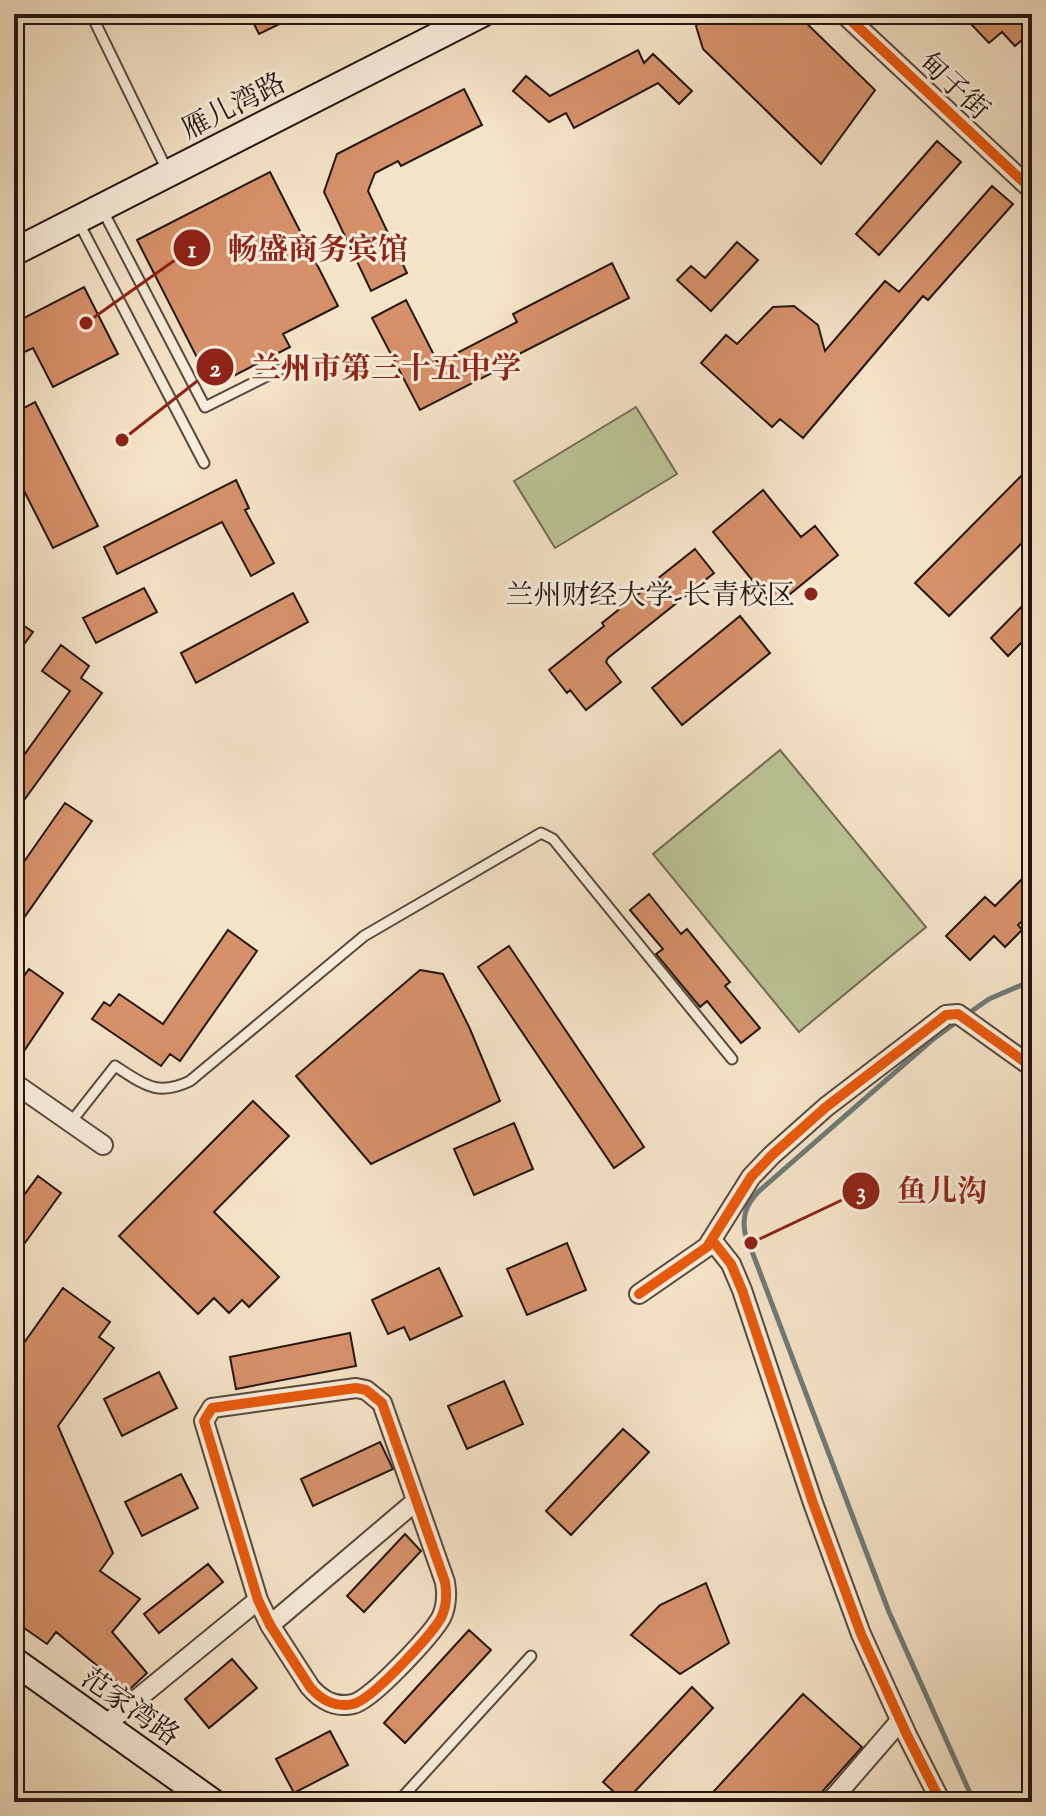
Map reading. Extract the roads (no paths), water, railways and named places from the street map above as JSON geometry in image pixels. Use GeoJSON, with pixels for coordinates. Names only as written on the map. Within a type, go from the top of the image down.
{"type":"FeatureCollection","features":[{"type":"Feature","properties":{"kind":"main road","name":"雁儿湾路"},"geometry":{"type":"LineString","coordinates":[[14,252],[481,14]]}},
{"type":"Feature","properties":{"kind":"main road","name":"范家湾路"},"geometry":{"type":"LineString","coordinates":[[14,1661],[212,1802]]}},
{"type":"Feature","properties":{"kind":"street","name":"甸子街"},"geometry":{"type":"LineString","coordinates":[[844,14],[1032,190]]}},
{"type":"Feature","properties":{"kind":"street"},"geometry":{"type":"LineString","coordinates":[[639,1294],[707,1247],[751,1177],[772,1155],[826,1107],[946,1015],[958,1014],[1032,1067]]}},
{"type":"Feature","properties":{"kind":"street"},"geometry":{"type":"LineString","coordinates":[[14,1083],[103,1145]]}},
{"type":"Feature","properties":{"kind":"street"},"geometry":{"type":"LineString","coordinates":[[712,1240],[731,1264],[742,1290],[855,1620],[900,1721],[941,1802]]}},
{"type":"Feature","properties":{"kind":"street"},"geometry":{"type":"LineString","coordinates":[[356,1388],[366,1390],[382,1403],[445,1582],[445,1608],[431,1630],[373,1694],[363,1701],[340,1705],[318,1696],[270,1625],[258,1600],[204,1421],[212,1408],[356,1388]]}},
{"type":"Feature","properties":{"kind":"street"},"geometry":{"type":"LineString","coordinates":[[270,1625],[416,1501]]}},
{"type":"Feature","properties":{"kind":"street"},"geometry":{"type":"LineString","coordinates":[[104,1726],[258,1600]]}},
{"type":"Feature","properties":{"kind":"street"},"geometry":{"type":"LineString","coordinates":[[830,1802],[900,1721]]}},
{"type":"Feature","properties":{"kind":"lane"},"geometry":{"type":"LineString","coordinates":[[91,14],[169,173]]}},
{"type":"Feature","properties":{"kind":"lane"},"geometry":{"type":"LineString","coordinates":[[101,208],[205,407],[301,359]]}},
{"type":"Feature","properties":{"kind":"lane"},"geometry":{"type":"LineString","coordinates":[[77,220],[204,463]]}},
{"type":"Feature","properties":{"kind":"lane"},"geometry":{"type":"LineString","coordinates":[[71,1122],[115,1066],[149,1088],[177,1087],[190,1081],[364,936],[541,833],[553,839],[732,1059]]}},
{"type":"Feature","properties":{"kind":"lane"},"geometry":{"type":"LineString","coordinates":[[398,1802],[531,1656]]}},
{"type":"Feature","properties":{"kind":"waterway"},"geometry":{"type":"LineString","coordinates":[[966,1015],[989,999],[1024,984],[1032,975]]}},
{"type":"Feature","properties":{"kind":"waterway"},"geometry":{"type":"LineString","coordinates":[[958,1021],[932,1040],[758,1192],[748,1206],[744,1221],[745,1233],[889,1612],[974,1802]]}},
{"type":"Feature","properties":{"kind":"place","name":"畅盛商务宾馆"},"geometry":{"type":"Point","coordinates":[86,323]}},
{"type":"Feature","properties":{"kind":"place","name":"兰州市第三十五中学"},"geometry":{"type":"Point","coordinates":[122,440]}},
{"type":"Feature","properties":{"kind":"place","name":"兰州财经大学-长青校区"},"geometry":{"type":"Point","coordinates":[811,594]}},
{"type":"Feature","properties":{"kind":"place","name":"鱼儿沟"},"geometry":{"type":"Point","coordinates":[751,1243]}}]}
